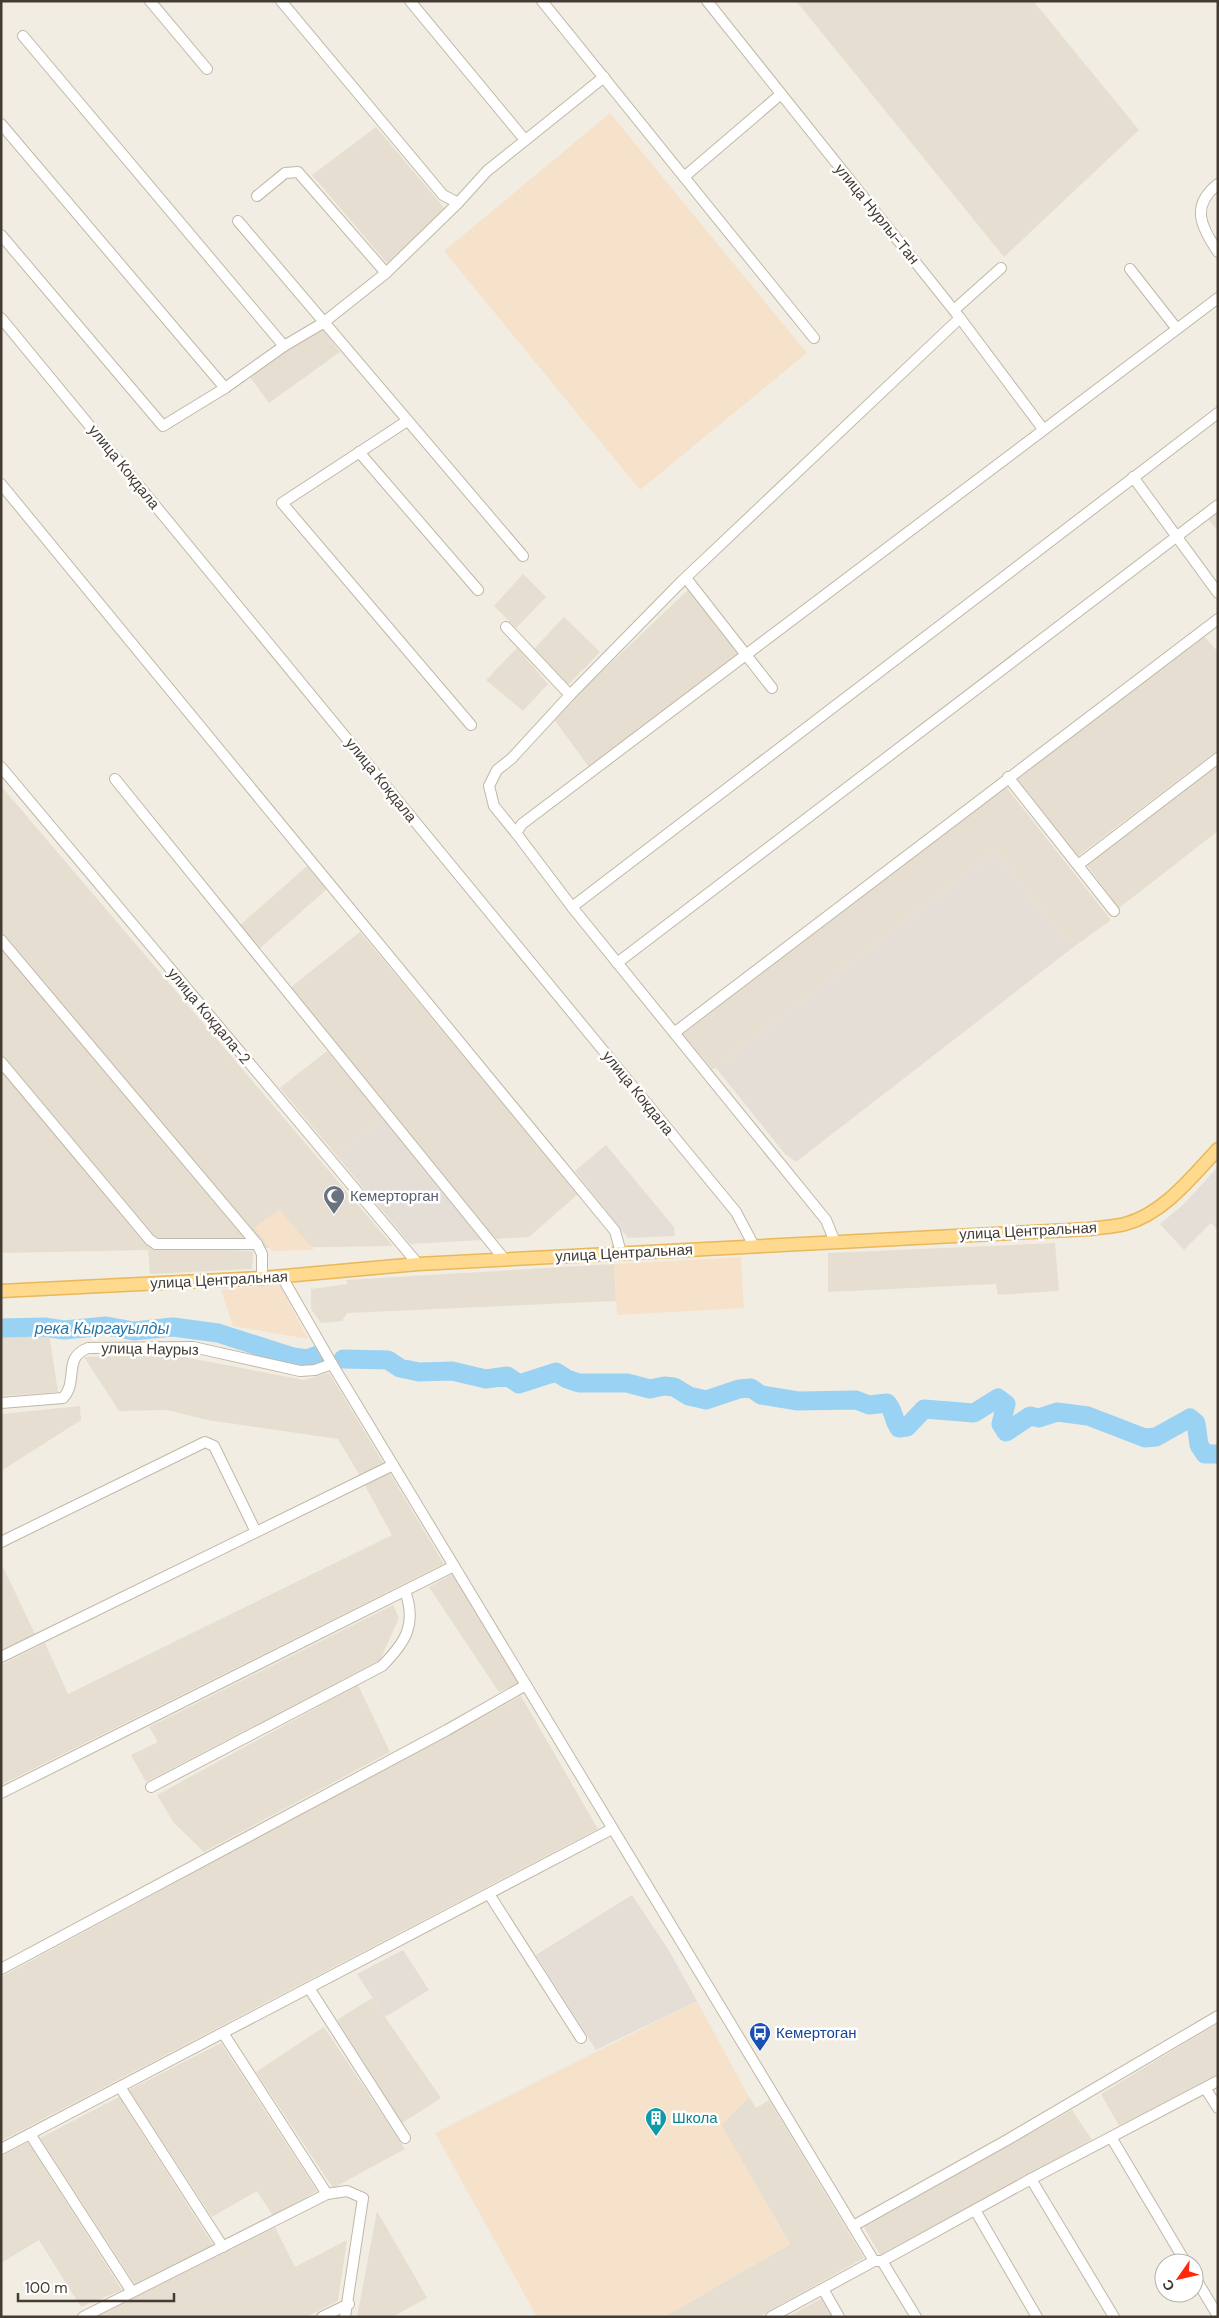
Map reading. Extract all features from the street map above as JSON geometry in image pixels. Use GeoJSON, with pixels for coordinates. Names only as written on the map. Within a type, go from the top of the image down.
{"type":"FeatureCollection","features":[{"type":"Feature","properties":{"kind":"main road","name":"улица Центральная"},"geometry":{"type":"LineString","coordinates":[[1,1291],[282,1277],[418,1264],[1090,1229],[1126,1224],[1154,1211],[1168,1200],[1218,1149]]}},
{"type":"Feature","properties":{"kind":"street"},"geometry":{"type":"LineString","coordinates":[[150,1],[207,69]]}},
{"type":"Feature","properties":{"kind":"street"},"geometry":{"type":"LineString","coordinates":[[281,1],[443,195],[458,203]]}},
{"type":"Feature","properties":{"kind":"street"},"geometry":{"type":"LineString","coordinates":[[410,1],[525,140]]}},
{"type":"Feature","properties":{"kind":"street"},"geometry":{"type":"LineString","coordinates":[[542,1],[814,338]]}},
{"type":"Feature","properties":{"kind":"street","name":"улица Нурлы-Тан"},"geometry":{"type":"LineString","coordinates":[[707,1],[957,314],[1043,429]]}},
{"type":"Feature","properties":{"kind":"street"},"geometry":{"type":"LineString","coordinates":[[23,36],[284,346]]}},
{"type":"Feature","properties":{"kind":"street"},"geometry":{"type":"LineString","coordinates":[[1,235],[163,426],[225,388],[284,346],[323,323],[386,273],[458,203],[487,171],[604,77]]}},
{"type":"Feature","properties":{"kind":"street"},"geometry":{"type":"LineString","coordinates":[[684,177],[781,94]]}},
{"type":"Feature","properties":{"kind":"street"},"geometry":{"type":"LineString","coordinates":[[1,124],[225,388]]}},
{"type":"Feature","properties":{"kind":"street"},"geometry":{"type":"LineString","coordinates":[[257,196],[285,173],[298,172],[386,273]]}},
{"type":"Feature","properties":{"kind":"street"},"geometry":{"type":"LineString","coordinates":[[1218,184],[1207,192],[1201,205],[1201,222],[1206,234],[1218,252]]}},
{"type":"Feature","properties":{"kind":"street"},"geometry":{"type":"LineString","coordinates":[[238,221],[523,556]]}},
{"type":"Feature","properties":{"kind":"street"},"geometry":{"type":"LineString","coordinates":[[835,1242],[826,1220],[572,907],[494,806],[489,786],[497,770],[511,759],[570,695],[686,578],[957,314],[1001,268]]}},
{"type":"Feature","properties":{"kind":"street"},"geometry":{"type":"LineString","coordinates":[[1130,269],[1177,329]]}},
{"type":"Feature","properties":{"kind":"street"},"geometry":{"type":"LineString","coordinates":[[516,833],[522,824],[1218,298]]}},
{"type":"Feature","properties":{"kind":"street","name":"улица Кокдала"},"geometry":{"type":"LineString","coordinates":[[1,318],[730,1204],[747,1230],[754,1246]]}},
{"type":"Feature","properties":{"kind":"street"},"geometry":{"type":"LineString","coordinates":[[572,907],[1218,413]]}},
{"type":"Feature","properties":{"kind":"street"},"geometry":{"type":"LineString","coordinates":[[407,421],[282,502],[471,725]]}},
{"type":"Feature","properties":{"kind":"street"},"geometry":{"type":"LineString","coordinates":[[359,452],[478,590]]}},
{"type":"Feature","properties":{"kind":"street"},"geometry":{"type":"LineString","coordinates":[[1133,477],[1218,594]]}},
{"type":"Feature","properties":{"kind":"street"},"geometry":{"type":"LineString","coordinates":[[1,484],[615,1231],[621,1253]]}},
{"type":"Feature","properties":{"kind":"street"},"geometry":{"type":"LineString","coordinates":[[617,963],[1218,504]]}},
{"type":"Feature","properties":{"kind":"street"},"geometry":{"type":"LineString","coordinates":[[686,578],[772,688]]}},
{"type":"Feature","properties":{"kind":"street"},"geometry":{"type":"LineString","coordinates":[[674,1033],[1218,619]]}},
{"type":"Feature","properties":{"kind":"street"},"geometry":{"type":"LineString","coordinates":[[506,627],[570,695]]}},
{"type":"Feature","properties":{"kind":"street"},"geometry":{"type":"LineString","coordinates":[[1078,865],[1218,758]]}},
{"type":"Feature","properties":{"kind":"street","name":"улица Кокдала-2"},"geometry":{"type":"LineString","coordinates":[[1,767],[418,1264]]}},
{"type":"Feature","properties":{"kind":"street"},"geometry":{"type":"LineString","coordinates":[[1008,777],[1114,911]]}},
{"type":"Feature","properties":{"kind":"street"},"geometry":{"type":"LineString","coordinates":[[115,779],[505,1260]]}},
{"type":"Feature","properties":{"kind":"street"},"geometry":{"type":"LineString","coordinates":[[1,940],[257,1244],[262,1254],[262,1278]]}},
{"type":"Feature","properties":{"kind":"street"},"geometry":{"type":"LineString","coordinates":[[1,1062],[150,1240],[156,1244],[257,1244]]}},
{"type":"Feature","properties":{"kind":"street"},"geometry":{"type":"LineString","coordinates":[[282,1277],[332,1364],[853,2226],[916,2317]]}},
{"type":"Feature","properties":{"kind":"street","name":"улица Наурыз"},"geometry":{"type":"LineString","coordinates":[[1,1403],[62,1398],[70,1390],[73,1358],[79,1351],[88,1348],[193,1347],[300,1371],[315,1370],[332,1364]]}},
{"type":"Feature","properties":{"kind":"street"},"geometry":{"type":"LineString","coordinates":[[1,1542],[205,1442],[214,1446],[256,1532]]}},
{"type":"Feature","properties":{"kind":"street"},"geometry":{"type":"LineString","coordinates":[[1,1657],[393,1465]]}},
{"type":"Feature","properties":{"kind":"street"},"geometry":{"type":"LineString","coordinates":[[1,1793],[454,1566]]}},
{"type":"Feature","properties":{"kind":"street"},"geometry":{"type":"LineString","coordinates":[[151,1788],[382,1666],[394,1654],[409,1627],[411,1608],[405,1591]]}},
{"type":"Feature","properties":{"kind":"street"},"geometry":{"type":"LineString","coordinates":[[1,1969],[438,1735],[526,1685]]}},
{"type":"Feature","properties":{"kind":"street"},"geometry":{"type":"LineString","coordinates":[[1,2149],[612,1829]]}},
{"type":"Feature","properties":{"kind":"street"},"geometry":{"type":"LineString","coordinates":[[489,1894],[581,2038]]}},
{"type":"Feature","properties":{"kind":"street"},"geometry":{"type":"LineString","coordinates":[[309,1988],[405,2138]]}},
{"type":"Feature","properties":{"kind":"street"},"geometry":{"type":"LineString","coordinates":[[853,2226],[1007,2140],[1218,2016]]}},
{"type":"Feature","properties":{"kind":"street"},"geometry":{"type":"LineString","coordinates":[[223,2033],[327,2194]]}},
{"type":"Feature","properties":{"kind":"street"},"geometry":{"type":"LineString","coordinates":[[771,2317],[1218,2081]]}},
{"type":"Feature","properties":{"kind":"street"},"geometry":{"type":"LineString","coordinates":[[120,2087],[223,2246]]}},
{"type":"Feature","properties":{"kind":"street"},"geometry":{"type":"LineString","coordinates":[[1205,2088],[1218,2108]]}},
{"type":"Feature","properties":{"kind":"street"},"geometry":{"type":"LineString","coordinates":[[30,2134],[132,2292]]}},
{"type":"Feature","properties":{"kind":"street"},"geometry":{"type":"LineString","coordinates":[[1111,2137],[1180,2253]]}},
{"type":"Feature","properties":{"kind":"street"},"geometry":{"type":"LineString","coordinates":[[1032,2179],[1114,2317]]}},
{"type":"Feature","properties":{"kind":"street"},"geometry":{"type":"LineString","coordinates":[[83,2317],[327,2194],[347,2191],[363,2198],[345,2317]]}},
{"type":"Feature","properties":{"kind":"street"},"geometry":{"type":"LineString","coordinates":[[975,2210],[1036,2317]]}},
{"type":"Feature","properties":{"kind":"street"},"geometry":{"type":"LineString","coordinates":[[823,2289],[839,2317]]}},
{"type":"Feature","properties":{"kind":"street"},"geometry":{"type":"LineString","coordinates":[[1204,2293],[1218,2316]]}},
{"type":"Feature","properties":{"kind":"street"},"geometry":{"type":"LineString","coordinates":[[322,2317],[348,2304]]}},
{"type":"Feature","properties":{"kind":"shaded area"},"geometry":{"type":"Polygon","coordinates":[[[796,1],[1036,1],[1035,3],[1139,130],[1004,257],[796,1]]]}},
{"type":"Feature","properties":{"kind":"shaded area"},"geometry":{"type":"Polygon","coordinates":[[[610,113],[807,353],[640,490],[444,251],[610,113]]]}},
{"type":"Feature","properties":{"kind":"shaded area"},"geometry":{"type":"Polygon","coordinates":[[[376,127],[446,210],[387,263],[312,175],[376,127]]]}},
{"type":"Feature","properties":{"kind":"shaded area"},"geometry":{"type":"Polygon","coordinates":[[[323,330],[340,352],[269,403],[250,377],[285,352],[323,330]]]}},
{"type":"Feature","properties":{"kind":"shaded area"},"geometry":{"type":"Polygon","coordinates":[[[1218,511],[1218,531],[1208,519],[1218,511]]]}},
{"type":"Feature","properties":{"kind":"shaded area"},"geometry":{"type":"Polygon","coordinates":[[[523,574],[546,597],[516,628],[494,606],[523,574]]]}},
{"type":"Feature","properties":{"kind":"shaded area"},"geometry":{"type":"Polygon","coordinates":[[[688,590],[739,655],[589,767],[553,718],[688,590]]]}},
{"type":"Feature","properties":{"kind":"shaded area"},"geometry":{"type":"Polygon","coordinates":[[[564,617],[600,652],[566,687],[534,649],[564,617]]]}},
{"type":"Feature","properties":{"kind":"shaded area"},"geometry":{"type":"Polygon","coordinates":[[[1204,636],[1218,652],[1218,750],[1078,856],[1017,779],[1204,636]]]}},
{"type":"Feature","properties":{"kind":"shaded area"},"geometry":{"type":"Polygon","coordinates":[[[517,648],[548,684],[523,711],[486,680],[517,648]]]}},
{"type":"Feature","properties":{"kind":"shaded area"},"geometry":{"type":"Polygon","coordinates":[[[1218,764],[1218,831],[1119,908],[1087,865],[1218,764]]]}},
{"type":"Feature","properties":{"kind":"shaded area"},"geometry":{"type":"Polygon","coordinates":[[[1,786],[393,1246],[203,1249],[253,1251],[252,1269],[150,1274],[148,1250],[1,1253],[1,786]]]}},
{"type":"Feature","properties":{"kind":"shaded area"},"geometry":{"type":"Polygon","coordinates":[[[1006,787],[1111,920],[1071,949],[995,852],[716,1068],[712,1069],[683,1034],[1006,787]]]}},
{"type":"Feature","properties":{"kind":"shaded area"},"geometry":{"type":"Polygon","coordinates":[[[995,852],[1071,949],[796,1162],[785,1154],[716,1068],[995,852]]]}},
{"type":"Feature","properties":{"kind":"shaded area"},"geometry":{"type":"Polygon","coordinates":[[[307,866],[327,889],[259,949],[240,925],[307,866]]]}},
{"type":"Feature","properties":{"kind":"shaded area"},"geometry":{"type":"Polygon","coordinates":[[[360,932],[578,1194],[529,1237],[494,1239],[290,988],[360,932]]]}},
{"type":"Feature","properties":{"kind":"shaded area"},"geometry":{"type":"Polygon","coordinates":[[[327,1051],[383,1118],[337,1156],[280,1088],[327,1051]]]}},
{"type":"Feature","properties":{"kind":"shaded area"},"geometry":{"type":"Polygon","coordinates":[[[383,1118],[482,1240],[410,1244],[337,1156],[383,1118]]]}},
{"type":"Feature","properties":{"kind":"shaded area"},"geometry":{"type":"Polygon","coordinates":[[[606,1145],[674,1227],[675,1236],[628,1238],[575,1171],[606,1145]]]}},
{"type":"Feature","properties":{"kind":"shaded area"},"geometry":{"type":"Polygon","coordinates":[[[1218,1167],[1218,1230],[1211,1223],[1184,1250],[1160,1224],[1183,1205],[1218,1167]]]}},
{"type":"Feature","properties":{"kind":"shaded area"},"geometry":{"type":"Polygon","coordinates":[[[279,1209],[314,1250],[272,1251],[254,1228],[279,1209]]]}},
{"type":"Feature","properties":{"kind":"shaded area"},"geometry":{"type":"Polygon","coordinates":[[[1055,1243],[1059,1291],[998,1295],[996,1284],[828,1292],[828,1253],[1055,1243]]]}},
{"type":"Feature","properties":{"kind":"shaded area"},"geometry":{"type":"Polygon","coordinates":[[[741,1257],[744,1308],[617,1315],[614,1264],[741,1257]]]}},
{"type":"Feature","properties":{"kind":"shaded area"},"geometry":{"type":"Polygon","coordinates":[[[614,1264],[616,1301],[347,1313],[342,1321],[321,1323],[311,1309],[311,1289],[348,1284],[346,1280],[614,1264]]]}},
{"type":"Feature","properties":{"kind":"shaded area"},"geometry":{"type":"Polygon","coordinates":[[[279,1284],[308,1339],[233,1326],[221,1290],[279,1284]]]}},
{"type":"Feature","properties":{"kind":"shaded area"},"geometry":{"type":"Polygon","coordinates":[[[49,1334],[58,1392],[1,1396],[1,1336],[49,1334]]]}},
{"type":"Feature","properties":{"kind":"shaded area"},"geometry":{"type":"Polygon","coordinates":[[[174,1355],[304,1380],[329,1373],[384,1464],[360,1476],[338,1439],[207,1420],[167,1410],[119,1411],[84,1357],[174,1355]]]}},
{"type":"Feature","properties":{"kind":"shaded area"},"geometry":{"type":"Polygon","coordinates":[[[80,1406],[81,1420],[1,1471],[1,1414],[80,1406]]]}},
{"type":"Feature","properties":{"kind":"shaded area"},"geometry":{"type":"Polygon","coordinates":[[[389,1472],[444,1564],[1,1785],[1,1665],[45,1643],[68,1694],[392,1535],[364,1484],[389,1472]]]}},
{"type":"Feature","properties":{"kind":"shaded area"},"geometry":{"type":"Polygon","coordinates":[[[1,1563],[35,1634],[1,1650],[1,1563]]]}},
{"type":"Feature","properties":{"kind":"shaded area"},"geometry":{"type":"Polygon","coordinates":[[[452,1574],[518,1683],[499,1692],[429,1587],[452,1574]]]}},
{"type":"Feature","properties":{"kind":"shaded area"},"geometry":{"type":"Polygon","coordinates":[[[393,1605],[399,1618],[380,1660],[146,1782],[131,1755],[158,1742],[149,1727],[393,1605]]]}},
{"type":"Feature","properties":{"kind":"shaded area"},"geometry":{"type":"Polygon","coordinates":[[[358,1685],[390,1752],[204,1852],[174,1823],[157,1795],[358,1685]]]}},
{"type":"Feature","properties":{"kind":"shaded area"},"geometry":{"type":"Polygon","coordinates":[[[521,1696],[598,1829],[1,2141],[1,1977],[521,1696]]]}},
{"type":"Feature","properties":{"kind":"shaded area"},"geometry":{"type":"Polygon","coordinates":[[[632,1895],[668,1949],[697,2001],[596,2050],[536,1955],[632,1895]]]}},
{"type":"Feature","properties":{"kind":"shaded area"},"geometry":{"type":"Polygon","coordinates":[[[403,1950],[429,1990],[385,2017],[357,1974],[403,1950]]]}},
{"type":"Feature","properties":{"kind":"shaded area"},"geometry":{"type":"Polygon","coordinates":[[[372,1998],[441,2098],[402,2123],[337,2020],[372,1998]]]}},
{"type":"Feature","properties":{"kind":"shaded area"},"geometry":{"type":"Polygon","coordinates":[[[697,2001],[749,2097],[721,2125],[790,2244],[664,2317],[537,2317],[435,2133],[697,2001]]]}},
{"type":"Feature","properties":{"kind":"shaded area"},"geometry":{"type":"Polygon","coordinates":[[[1218,2023],[1218,2075],[1119,2126],[1101,2094],[1218,2023]]]}},
{"type":"Feature","properties":{"kind":"shaded area"},"geometry":{"type":"Polygon","coordinates":[[[324,2027],[405,2149],[333,2188],[256,2072],[324,2027]]]}},
{"type":"Feature","properties":{"kind":"shaded area"},"geometry":{"type":"Polygon","coordinates":[[[221,2043],[317,2191],[273,2216],[257,2191],[212,2217],[129,2090],[221,2043]]]}},
{"type":"Feature","properties":{"kind":"shaded area"},"geometry":{"type":"Polygon","coordinates":[[[119,2097],[213,2245],[135,2284],[40,2138],[119,2097]]]}},
{"type":"Feature","properties":{"kind":"shaded area"},"geometry":{"type":"Polygon","coordinates":[[[749,2097],[756,2108],[769,2100],[864,2258],[758,2317],[664,2317],[790,2244],[721,2125],[749,2097]]]}},
{"type":"Feature","properties":{"kind":"shaded area"},"geometry":{"type":"Polygon","coordinates":[[[1072,2110],[1092,2140],[880,2255],[864,2227],[1072,2110]]]}},
{"type":"Feature","properties":{"kind":"shaded area"},"geometry":{"type":"Polygon","coordinates":[[[28,2142],[122,2290],[81,2307],[39,2240],[1,2263],[1,2156],[28,2142]]]}},
{"type":"Feature","properties":{"kind":"shaded area"},"geometry":{"type":"Polygon","coordinates":[[[377,2211],[427,2298],[392,2317],[357,2317],[377,2211]]]}},
{"type":"Feature","properties":{"kind":"shaded area"},"geometry":{"type":"Polygon","coordinates":[[[275,2227],[295,2267],[347,2240],[338,2301],[306,2317],[97,2317],[275,2227]]]}},
{"type":"Feature","properties":{"kind":"shaded area"},"geometry":{"type":"Polygon","coordinates":[[[822,2298],[833,2317],[788,2317],[822,2298]]]}},
{"type":"Feature","properties":{"kind":"waterway","name":"река Кыргауылды"},"geometry":{"type":"LineString","coordinates":[[1,1328],[44,1327],[64,1330],[106,1326],[134,1331],[173,1327],[218,1333],[293,1357],[307,1359],[318,1355]]}},
{"type":"Feature","properties":{"kind":"waterway","name":"река Кыргауылды"},"geometry":{"type":"LineString","coordinates":[[343,1359],[388,1360],[400,1368],[419,1372],[452,1371],[486,1379],[507,1376],[519,1384],[556,1372],[567,1379],[579,1383],[627,1383],[650,1389],[664,1386],[674,1387],[689,1396],[706,1400],[739,1389],[751,1388],[761,1395],[798,1401],[856,1400],[869,1405],[887,1403],[899,1428],[907,1427],[924,1409],[974,1413],[998,1398],[1006,1404],[1001,1424],[1006,1432],[1030,1416],[1039,1418],[1057,1412],[1088,1416],[1145,1438],[1156,1437],[1190,1418],[1196,1423],[1199,1445],[1205,1454],[1218,1454]]}},
{"type":"Feature","properties":{"kind":"place","name":"Кемерторган"},"geometry":{"type":"Point","coordinates":[334,1215]}},
{"type":"Feature","properties":{"kind":"place","name":"Кемертоган"},"geometry":{"type":"Point","coordinates":[760,2052]}},
{"type":"Feature","properties":{"kind":"place","name":"Школа"},"geometry":{"type":"Point","coordinates":[656,2137]}}]}
